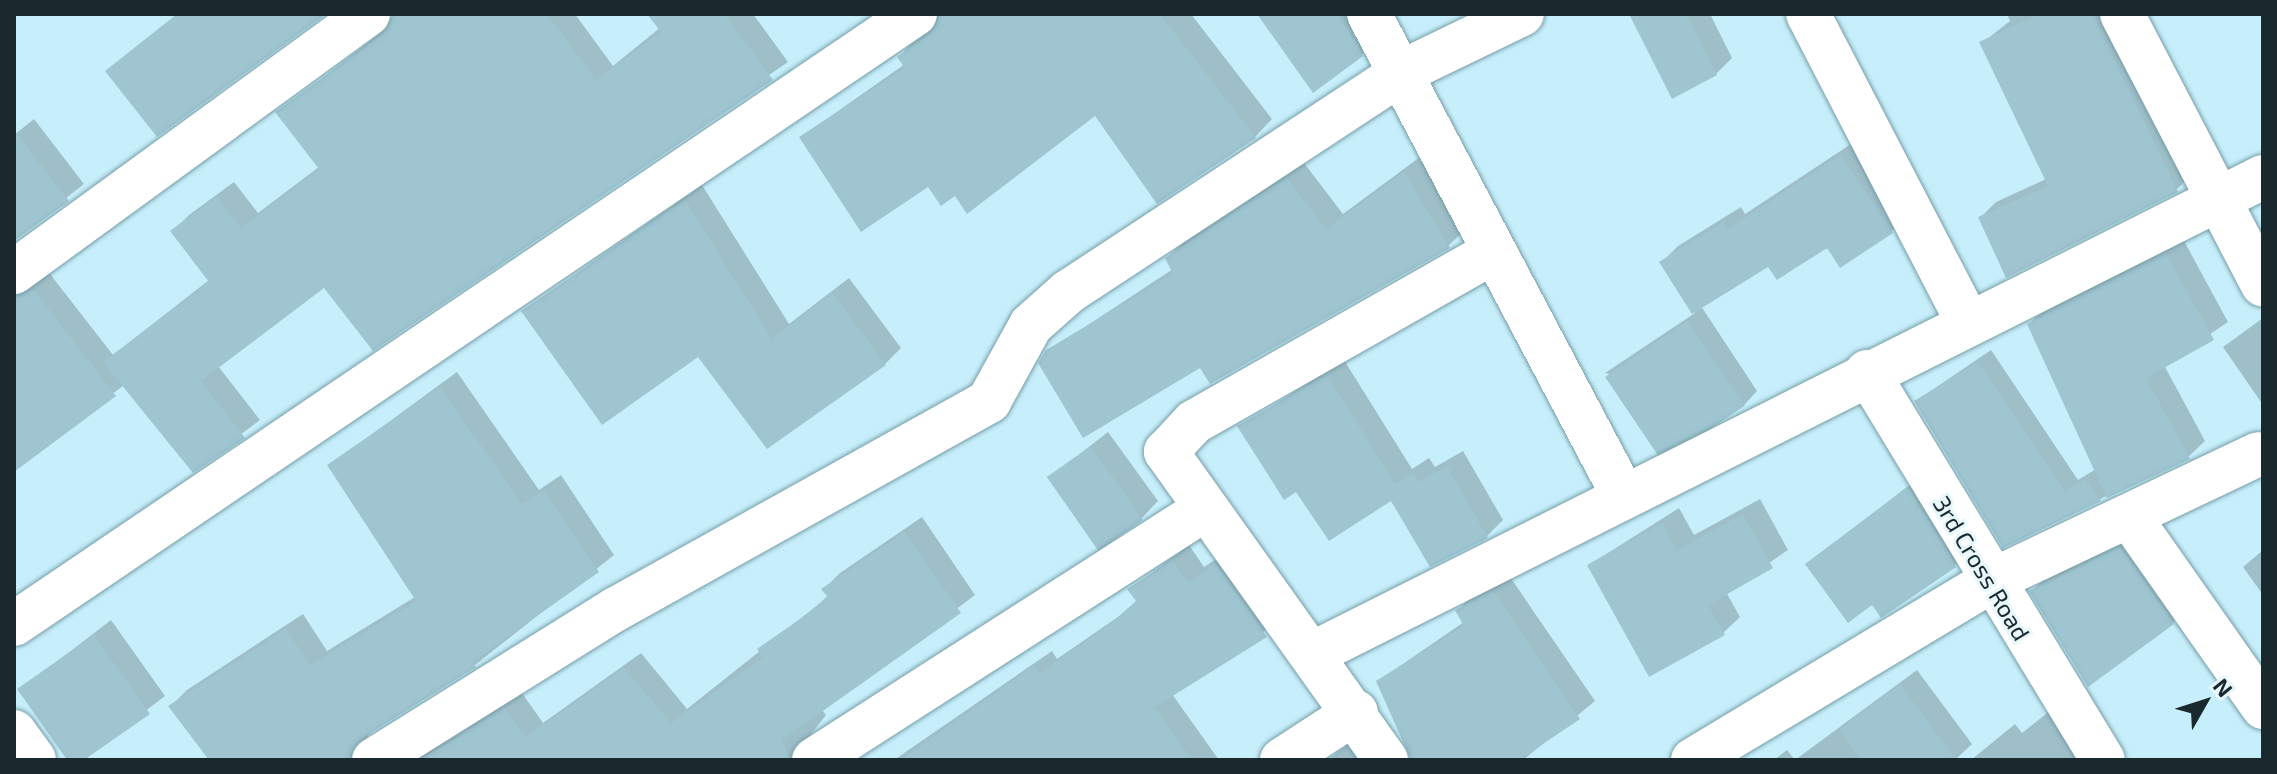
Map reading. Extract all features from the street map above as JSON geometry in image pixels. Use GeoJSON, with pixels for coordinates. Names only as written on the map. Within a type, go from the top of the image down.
{"type":"FeatureCollection","features":[{"type":"Feature","properties":{"kind":"street"},"geometry":{"type":"LineString","coordinates":[[14,272],[368,14]]}},
{"type":"Feature","properties":{"kind":"street"},"geometry":{"type":"LineString","coordinates":[[14,624],[915,14]]}},
{"type":"Feature","properties":{"kind":"street"},"geometry":{"type":"LineString","coordinates":[[1369,14],[1404,71],[1491,253],[1622,493]]}},
{"type":"Feature","properties":{"kind":"street"},"geometry":{"type":"LineString","coordinates":[[374,760],[616,609],[989,401],[1031,325],[1068,292],[1404,71],[1522,14]]}},
{"type":"Feature","properties":{"kind":"street"},"geometry":{"type":"LineString","coordinates":[[1808,14],[1968,323]]}},
{"type":"Feature","properties":{"kind":"street"},"geometry":{"type":"LineString","coordinates":[[2122,14],[2263,285]]}},
{"type":"Feature","properties":{"kind":"street"},"geometry":{"type":"LineString","coordinates":[[1312,654],[1622,493],[2263,177]]}},
{"type":"Feature","properties":{"kind":"street"},"geometry":{"type":"LineString","coordinates":[[1386,760],[1356,712],[1166,452],[1172,438],[1491,253]]}},
{"type":"Feature","properties":{"kind":"street","name":"3rd Cross Road"},"geometry":{"type":"LineString","coordinates":[[1867,372],[1989,582],[2103,760]]}},
{"type":"Feature","properties":{"kind":"street"},"geometry":{"type":"LineString","coordinates":[[1693,760],[1989,582],[2131,519],[2258,454]]}},
{"type":"Feature","properties":{"kind":"street"},"geometry":{"type":"LineString","coordinates":[[814,760],[1205,509]]}},
{"type":"Feature","properties":{"kind":"street"},"geometry":{"type":"LineString","coordinates":[[2131,519],[2263,707]]}},
{"type":"Feature","properties":{"kind":"street"},"geometry":{"type":"LineString","coordinates":[[1282,760],[1356,712]]}},
{"type":"Feature","properties":{"kind":"street"},"geometry":{"type":"LineString","coordinates":[[14,732],[34,760]]}},
{"type":"Feature","properties":{"kind":"building"},"geometry":{"type":"Polygon","coordinates":[[[177,14],[326,14],[157,137],[105,71],[177,14]]]}},
{"type":"Feature","properties":{"kind":"building"},"geometry":{"type":"Polygon","coordinates":[[[393,14],[547,14],[596,80],[661,32],[647,14],[725,14],[773,80],[373,351],[324,288],[201,381],[245,438],[193,473],[103,362],[209,282],[170,231],[217,196],[241,228],[319,169],[275,112],[383,34],[393,14]]]}},
{"type":"Feature","properties":{"kind":"building"},"geometry":{"type":"Polygon","coordinates":[[[940,14],[1160,14],[1256,138],[1157,204],[1095,116],[967,214],[955,196],[941,206],[928,187],[861,232],[799,137],[905,68],[897,57],[930,34],[940,14]]]}},
{"type":"Feature","properties":{"kind":"building"},"geometry":{"type":"Polygon","coordinates":[[[1257,14],[1338,14],[1363,56],[1313,93],[1257,14]]]}},
{"type":"Feature","properties":{"kind":"building"},"geometry":{"type":"Polygon","coordinates":[[[1629,14],[1686,14],[1717,75],[1672,99],[1629,14]]]}},
{"type":"Feature","properties":{"kind":"building"},"geometry":{"type":"Polygon","coordinates":[[[2039,14],[2092,14],[2178,192],[2006,278],[1978,217],[2048,186],[1979,42],[2039,14]]]}},
{"type":"Feature","properties":{"kind":"building"},"geometry":{"type":"Polygon","coordinates":[[[14,131],[69,201],[14,241],[14,131]]]}},
{"type":"Feature","properties":{"kind":"building"},"geometry":{"type":"Polygon","coordinates":[[[1840,155],[1893,233],[1840,268],[1827,248],[1777,280],[1768,267],[1692,314],[1659,262],[1724,222],[1728,229],[1840,155]]]}},
{"type":"Feature","properties":{"kind":"building"},"geometry":{"type":"Polygon","coordinates":[[[1404,172],[1450,248],[1210,384],[1200,368],[1083,438],[1038,363],[1046,350],[1173,274],[1165,258],[1287,178],[1326,229],[1404,172]]]}},
{"type":"Feature","properties":{"kind":"building"},"geometry":{"type":"Polygon","coordinates":[[[685,200],[772,339],[832,293],[886,365],[767,449],[698,357],[602,425],[521,311],[685,200]]]}},
{"type":"Feature","properties":{"kind":"building"},"geometry":{"type":"Polygon","coordinates":[[[2166,254],[2214,340],[2146,378],[2190,459],[2107,498],[2027,324],[2166,254]]]}},
{"type":"Feature","properties":{"kind":"building"},"geometry":{"type":"Polygon","coordinates":[[[33,289],[116,396],[14,472],[14,297],[33,289]]]}},
{"type":"Feature","properties":{"kind":"building"},"geometry":{"type":"Polygon","coordinates":[[[1688,321],[1745,406],[1662,461],[1605,377],[1688,321]]]}},
{"type":"Feature","properties":{"kind":"building"},"geometry":{"type":"Polygon","coordinates":[[[1978,362],[2064,491],[2085,479],[2101,501],[2003,548],[1914,401],[1978,362]]]}},
{"type":"Feature","properties":{"kind":"building"},"geometry":{"type":"Polygon","coordinates":[[[1327,375],[1395,484],[1412,473],[1419,482],[1447,466],[1488,538],[1430,567],[1391,501],[1329,541],[1296,492],[1284,500],[1237,426],[1327,375]]]}},
{"type":"Feature","properties":{"kind":"building"},"geometry":{"type":"Polygon","coordinates":[[[440,387],[522,504],[544,490],[599,572],[472,662],[476,667],[361,739],[349,760],[209,760],[168,706],[286,629],[310,665],[416,601],[327,465],[440,387]]]}},
{"type":"Feature","properties":{"kind":"building"},"geometry":{"type":"Polygon","coordinates":[[[1091,446],[1143,520],[1098,551],[1047,477],[1091,446]]]}},
{"type":"Feature","properties":{"kind":"building"},"geometry":{"type":"Polygon","coordinates":[[[1908,487],[1956,567],[1881,618],[1872,605],[1848,623],[1805,564],[1908,487]]]}},
{"type":"Feature","properties":{"kind":"building"},"geometry":{"type":"Polygon","coordinates":[[[1743,514],[1773,568],[1708,605],[1725,635],[1649,677],[1587,565],[1662,523],[1677,550],[1743,514]]]}},
{"type":"Feature","properties":{"kind":"building"},"geometry":{"type":"Polygon","coordinates":[[[905,532],[961,613],[782,740],[789,760],[421,760],[505,708],[526,737],[624,668],[671,723],[763,657],[757,649],[813,610],[827,596],[821,589],[905,532]]]}},
{"type":"Feature","properties":{"kind":"building"},"geometry":{"type":"Polygon","coordinates":[[[2120,547],[2174,624],[2088,687],[2029,591],[2120,547]]]}},
{"type":"Feature","properties":{"kind":"building"},"geometry":{"type":"Polygon","coordinates":[[[1172,560],[1188,582],[1215,564],[1267,637],[1155,707],[1192,760],[901,760],[1035,665],[1040,673],[1109,625],[1136,601],[1127,589],[1172,560]]]}},
{"type":"Feature","properties":{"kind":"building"},"geometry":{"type":"Polygon","coordinates":[[[1493,591],[1580,719],[1519,760],[1411,760],[1376,681],[1464,626],[1455,610],[1493,591]]]}},
{"type":"Feature","properties":{"kind":"building"},"geometry":{"type":"Polygon","coordinates":[[[94,635],[150,714],[84,760],[67,760],[17,689],[94,635]]]}},
{"type":"Feature","properties":{"kind":"building"},"geometry":{"type":"Polygon","coordinates":[[[1900,684],[1956,760],[1861,760],[1839,730],[1900,684]]]}}]}
